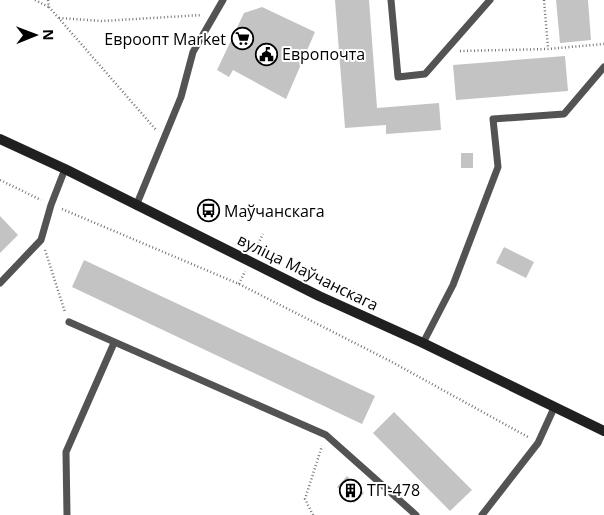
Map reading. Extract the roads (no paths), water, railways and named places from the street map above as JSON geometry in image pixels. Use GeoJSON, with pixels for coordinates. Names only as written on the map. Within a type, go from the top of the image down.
{"type":"FeatureCollection","features":[{"type":"Feature","properties":{"kind":"main road","name":"вуліца Маўчанскага"},"geometry":{"type":"LineString","coordinates":[[0,139],[65,169],[319,296],[423,343],[604,431]]}},
{"type":"Feature","properties":{"kind":"lane"},"geometry":{"type":"LineString","coordinates":[[136,206],[181,97],[193,52],[223,0]]}},
{"type":"Feature","properties":{"kind":"lane"},"geometry":{"type":"LineString","coordinates":[[390,0],[398,77],[426,74],[490,0]]}},
{"type":"Feature","properties":{"kind":"lane"},"geometry":{"type":"LineString","coordinates":[[423,343],[453,285],[498,167],[493,119],[564,114],[604,66]]}},
{"type":"Feature","properties":{"kind":"lane"},"geometry":{"type":"LineString","coordinates":[[0,283],[41,240],[51,205],[65,169]]}},
{"type":"Feature","properties":{"kind":"lane"},"geometry":{"type":"LineString","coordinates":[[69,322],[326,436],[416,515]]}},
{"type":"Feature","properties":{"kind":"lane"},"geometry":{"type":"LineString","coordinates":[[67,515],[66,452],[114,343]]}},
{"type":"Feature","properties":{"kind":"lane"},"geometry":{"type":"LineString","coordinates":[[482,515],[538,443],[554,408]]}},
{"type":"Feature","properties":{"kind":"place","name":"Евроопт Market"},"geometry":{"type":"Point","coordinates":[242,39]}},
{"type":"Feature","properties":{"kind":"place","name":"Европочта"},"geometry":{"type":"Point","coordinates":[266,54]}},
{"type":"Feature","properties":{"kind":"place","name":"Маўчанскага"},"geometry":{"type":"Point","coordinates":[208,211]}},
{"type":"Feature","properties":{"kind":"place","name":"ТП-478"},"geometry":{"type":"Point","coordinates":[351,490]}}]}
